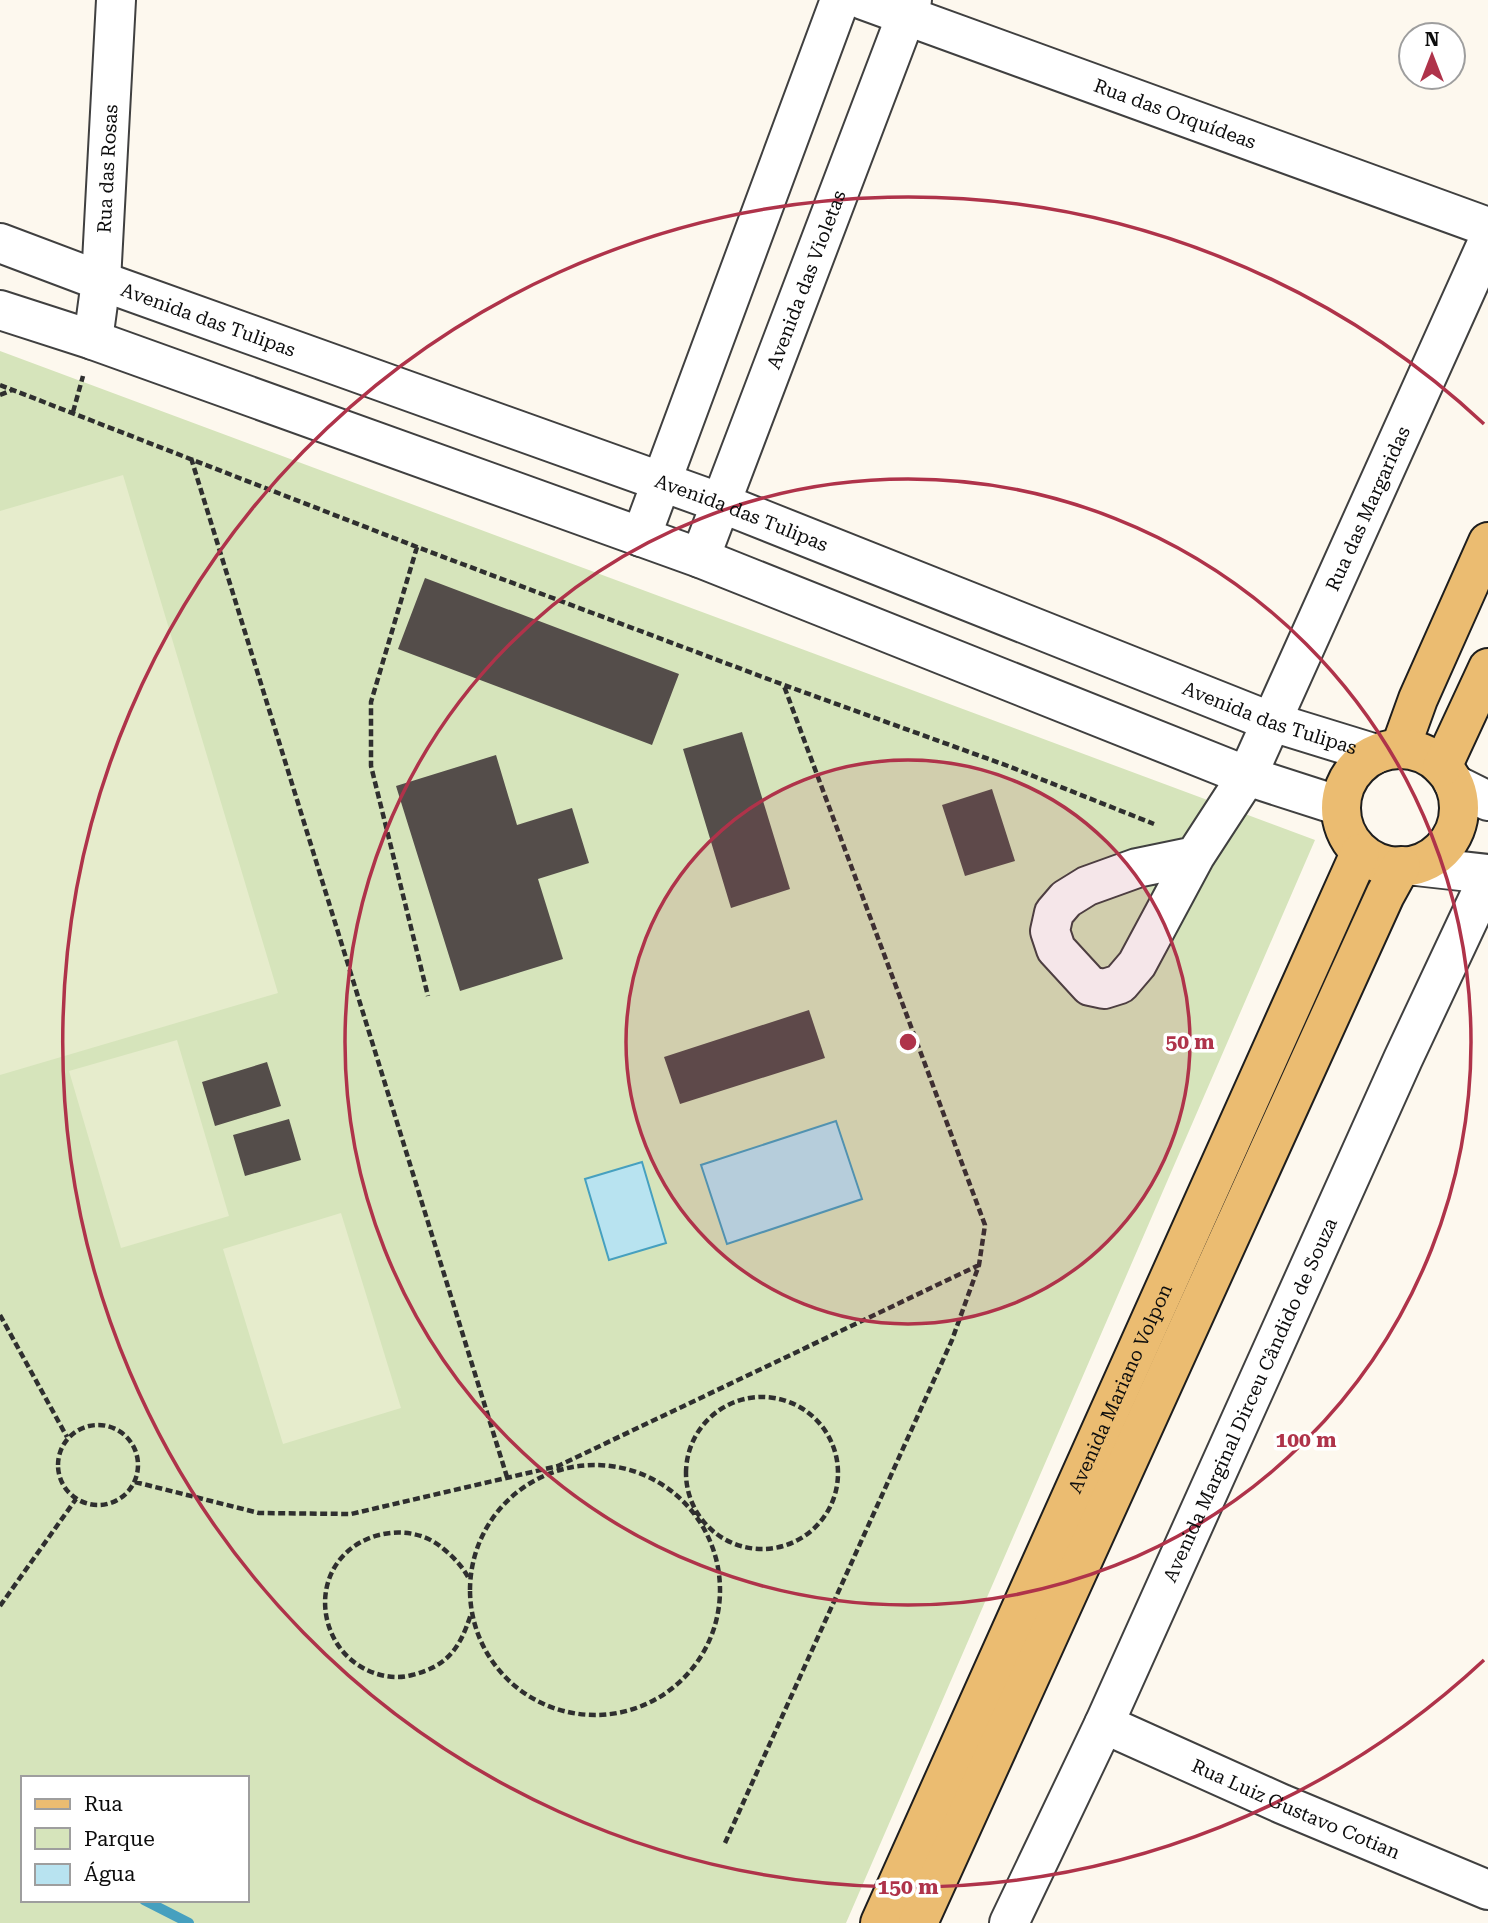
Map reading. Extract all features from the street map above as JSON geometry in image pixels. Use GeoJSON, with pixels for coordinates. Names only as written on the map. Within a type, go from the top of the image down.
{"type":"FeatureCollection","features":[{"type":"Feature","properties":{"kind":"main road"},"geometry":{"type":"LineString","coordinates":[[1388,752],[1418,699],[1488,542]]}},
{"type":"Feature","properties":{"kind":"main road"},"geometry":{"type":"LineString","coordinates":[[1448,775],[1488,668]]}},
{"type":"Feature","properties":{"kind":"main road"},"geometry":{"type":"LineString","coordinates":[[1388,752],[1424,754],[1448,775],[1460,809],[1454,834],[1439,854],[1409,866],[1383,866],[1360,853],[1344,831],[1340,806],[1345,784],[1358,766],[1388,752]]}},
{"type":"Feature","properties":{"kind":"main road","name":"Avenida Mariano Volpon"},"geometry":{"type":"LineString","coordinates":[[880,1923],[1360,853]]}},
{"type":"Feature","properties":{"kind":"main road","name":"Avenida Mariano Volpon"},"geometry":{"type":"LineString","coordinates":[[918,1923],[1380,908],[1409,866]]}},
{"type":"Feature","properties":{"kind":"street","name":"Rua das Rosas"},"geometry":{"type":"LineString","coordinates":[[93,340],[102,281],[116,0]]}},
{"type":"Feature","properties":{"kind":"street"},"geometry":{"type":"LineString","coordinates":[[641,537],[840,0]]}},
{"type":"Feature","properties":{"kind":"street","name":"Rua das Orquídeas"},"geometry":{"type":"LineString","coordinates":[[863,0],[909,8],[1488,228]]}},
{"type":"Feature","properties":{"kind":"street","name":"Avenida das Violetas"},"geometry":{"type":"LineString","coordinates":[[700,558],[909,8]]}},
{"type":"Feature","properties":{"kind":"street","name":"Rua das Margaridas"},"geometry":{"type":"LineString","coordinates":[[1199,850],[1247,776],[1488,241]]}},
{"type":"Feature","properties":{"kind":"street","name":"Avenida das Tulipas"},"geometry":{"type":"LineString","coordinates":[[0,243],[721,503],[1272,722],[1388,752]]}},
{"type":"Feature","properties":{"kind":"street"},"geometry":{"type":"LineString","coordinates":[[0,310],[93,340],[700,558],[1247,776],[1340,806]]}},
{"type":"Feature","properties":{"kind":"street"},"geometry":{"type":"LineString","coordinates":[[1448,775],[1488,801]]}},
{"type":"Feature","properties":{"kind":"street"},"geometry":{"type":"LineString","coordinates":[[1409,866],[1488,876]]}},
{"type":"Feature","properties":{"kind":"street","name":"Avenida Marginal Dirceu Cândido de Souza"},"geometry":{"type":"LineString","coordinates":[[1009,1923],[1104,1724],[1488,876]]}},
{"type":"Feature","properties":{"kind":"street","name":"Rua Luiz Gustavo Cotian"},"geometry":{"type":"LineString","coordinates":[[1104,1724],[1282,1804],[1485,1882]]}},
{"type":"Feature","properties":{"kind":"path"},"geometry":{"type":"LineString","coordinates":[[0,385],[417,547],[1007,766],[1199,850]]}},
{"type":"Feature","properties":{"kind":"path"},"geometry":{"type":"LineString","coordinates":[[0,396],[12,390]]}},
{"type":"Feature","properties":{"kind":"path"},"geometry":{"type":"LineString","coordinates":[[191,457],[507,1477]]}},
{"type":"Feature","properties":{"kind":"path"},"geometry":{"type":"LineString","coordinates":[[417,547],[371,702],[370,732],[371,766],[428,996]]}},
{"type":"Feature","properties":{"kind":"path"},"geometry":{"type":"LineString","coordinates":[[725,1843],[952,1339],[979,1265],[985,1225],[784,685]]}},
{"type":"Feature","properties":{"kind":"path"},"geometry":{"type":"LineString","coordinates":[[135,1482],[259,1513],[351,1514],[558,1466],[603,1466],[645,1476],[680,1494],[693,1506],[707,1525],[727,1540],[751,1548],[776,1548],[799,1540],[819,1524],[833,1503],[839,1479],[836,1454],[826,1430],[808,1412],[786,1401],[761,1397],[737,1402],[715,1414],[698,1432],[688,1455],[686,1480],[693,1506],[707,1534],[720,1574],[718,1618],[703,1657],[674,1689],[636,1710],[593,1717],[554,1710],[519,1692],[491,1663],[474,1628],[468,1578],[476,1550],[495,1515],[524,1488],[558,1466],[979,1265]]}},
{"type":"Feature","properties":{"kind":"path"},"geometry":{"type":"LineString","coordinates":[[0,1315],[67,1437]]}},
{"type":"Feature","properties":{"kind":"path"},"geometry":{"type":"LineString","coordinates":[[87,1425],[110,1426],[130,1438],[139,1459],[135,1482],[120,1500],[98,1506],[76,1499],[60,1481],[57,1458],[67,1437],[87,1425]]}},
{"type":"Feature","properties":{"kind":"path"},"geometry":{"type":"LineString","coordinates":[[0,1606],[76,1499]]}},
{"type":"Feature","properties":{"kind":"path"},"geometry":{"type":"LineString","coordinates":[[468,1578],[452,1556],[433,1541],[409,1533],[385,1533],[362,1541],[342,1556],[330,1578],[324,1602],[328,1626],[339,1648],[356,1665],[379,1675],[404,1677],[428,1671],[448,1657],[463,1638],[471,1614]]}},
{"type":"Feature","properties":{"kind":"green space"},"geometry":{"type":"Polygon","coordinates":[[[0,351],[1315,840],[846,1923],[0,1923],[0,351]]]}},
{"type":"Feature","properties":{"kind":"green space"},"geometry":{"type":"Polygon","coordinates":[[[123,475],[278,993],[0,1075],[0,511],[123,475]]]}},
{"type":"Feature","properties":{"kind":"green space"},"geometry":{"type":"Polygon","coordinates":[[[177,1040],[229,1216],[121,1248],[69,1071],[177,1040]]]}},
{"type":"Feature","properties":{"kind":"green space"},"geometry":{"type":"Polygon","coordinates":[[[341,1213],[401,1408],[283,1444],[223,1249],[341,1213]]]}},
{"type":"Feature","properties":{"kind":"water"},"geometry":{"type":"Polygon","coordinates":[[[836,1121],[862,1199],[727,1244],[701,1165],[836,1121]]]}},
{"type":"Feature","properties":{"kind":"water"},"geometry":{"type":"Polygon","coordinates":[[[642,1162],[666,1243],[609,1260],[585,1179],[642,1162]]]}},
{"type":"Feature","properties":{"kind":"building"},"geometry":{"type":"Polygon","coordinates":[[[425,578],[679,674],[652,745],[398,649],[425,578]]]}},
{"type":"Feature","properties":{"kind":"building"},"geometry":{"type":"Polygon","coordinates":[[[742,732],[790,889],[731,908],[683,749],[742,732]]]}},
{"type":"Feature","properties":{"kind":"building"},"geometry":{"type":"Polygon","coordinates":[[[496,755],[517,825],[572,808],[589,863],[538,879],[563,959],[460,991],[396,786],[496,755]]]}},
{"type":"Feature","properties":{"kind":"building"},"geometry":{"type":"Polygon","coordinates":[[[992,789],[1015,861],[965,876],[942,805],[992,789]]]}},
{"type":"Feature","properties":{"kind":"building"},"geometry":{"type":"Polygon","coordinates":[[[809,1010],[825,1058],[680,1104],[664,1057],[809,1010]]]}},
{"type":"Feature","properties":{"kind":"building"},"geometry":{"type":"Polygon","coordinates":[[[267,1062],[281,1106],[215,1126],[202,1082],[267,1062]]]}},
{"type":"Feature","properties":{"kind":"building"},"geometry":{"type":"Polygon","coordinates":[[[289,1119],[301,1160],[245,1176],[233,1135],[289,1119]]]}},
{"type":"Feature","properties":{"kind":"waterway"},"geometry":{"type":"LineString","coordinates":[[148,1902],[189,1923]]}}]}
